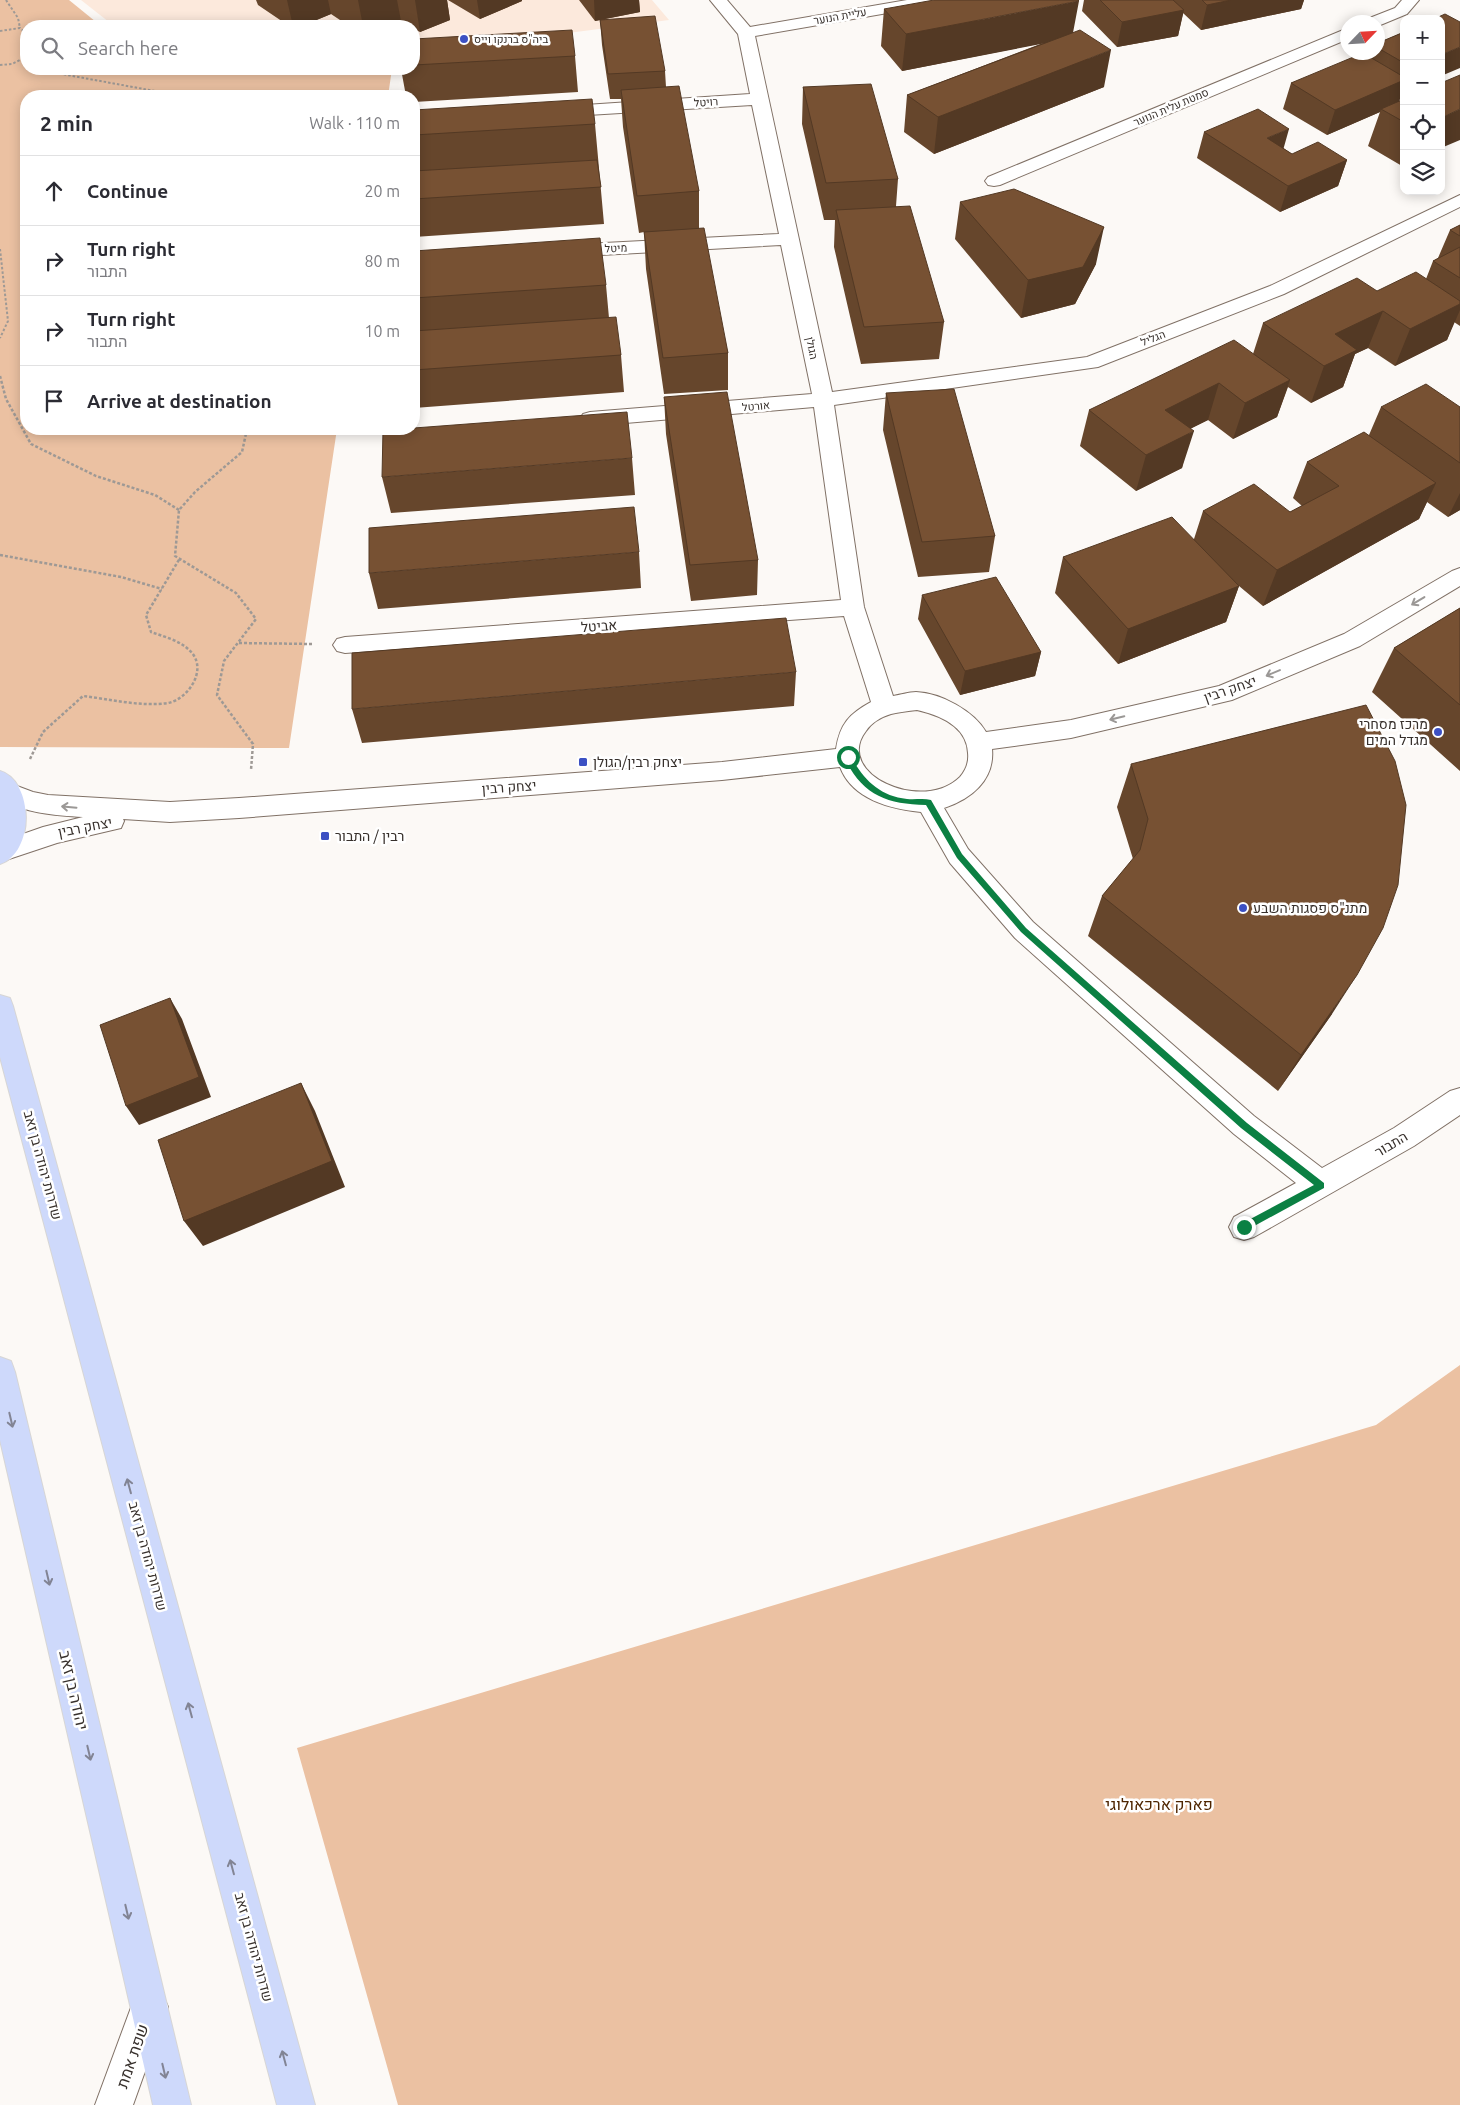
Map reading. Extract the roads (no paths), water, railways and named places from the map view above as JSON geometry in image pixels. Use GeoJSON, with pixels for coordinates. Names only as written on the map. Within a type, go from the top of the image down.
{"type":"FeatureCollection","features":[{"type":"Feature","properties":{"kind":"main road"},"geometry":{"type":"LineString","coordinates":[[1,852],[12,836],[15,818],[4,786]]}},
{"type":"Feature","properties":{"kind":"main road","name":"שדרות יהודה בן זאב"},"geometry":{"type":"LineString","coordinates":[[0,1006],[296,2105]]}},
{"type":"Feature","properties":{"kind":"main road","name":"יהודה בן זאב"},"geometry":{"type":"LineString","coordinates":[[0,1372],[149,2007]]}},
{"type":"Feature","properties":{"kind":"main road"},"geometry":{"type":"LineString","coordinates":[[149,2007],[172,2105]]}},
{"type":"Feature","properties":{"kind":"street","name":"הגולן"},"geometry":{"type":"LineString","coordinates":[[718,0],[746,33],[823,400],[853,607],[884,705]]}},
{"type":"Feature","properties":{"kind":"street","name":"עליית הנוער"},"geometry":{"type":"LineString","coordinates":[[746,33],[934,0]]}},
{"type":"Feature","properties":{"kind":"street"},"geometry":{"type":"LineString","coordinates":[[1385,17],[1401,11],[1411,0]]}},
{"type":"Feature","properties":{"kind":"street","name":"סמטת עלית הנוער"},"geometry":{"type":"LineString","coordinates":[[994,181],[1340,36]]}},
{"type":"Feature","properties":{"kind":"street","name":"רויטל"},"geometry":{"type":"LineString","coordinates":[[542,112],[760,99]]}},
{"type":"Feature","properties":{"kind":"street","name":"הגליל"},"geometry":{"type":"LineString","coordinates":[[823,400],[1091,363],[1277,290],[1460,200]]}},
{"type":"Feature","properties":{"kind":"street","name":"מיטל"},"geometry":{"type":"LineString","coordinates":[[552,252],[789,238]]}},
{"type":"Feature","properties":{"kind":"street","name":"אורטל"},"geometry":{"type":"LineString","coordinates":[[567,421],[823,400]]}},
{"type":"Feature","properties":{"kind":"street","name":"יצחק רבין"},"geometry":{"type":"LineString","coordinates":[[979,742],[1071,729],[1224,694],[1352,640],[1460,576]]}},
{"type":"Feature","properties":{"kind":"street","name":"אביטל"},"geometry":{"type":"LineString","coordinates":[[344,645],[853,607]]}},
{"type":"Feature","properties":{"kind":"street"},"geometry":{"type":"LineString","coordinates":[[917,701],[949,710],[963,719],[973,730],[979,742],[982,755],[980,765],[970,782],[953,796],[928,802],[906,802],[886,796],[868,786],[855,773],[848,757],[847,744],[851,732],[859,720],[870,711],[884,705],[917,701]]}},
{"type":"Feature","properties":{"kind":"street","name":"יצחק רבין"},"geometry":{"type":"LineString","coordinates":[[1,852],[37,838],[81,826],[170,812],[722,771],[848,757]]}},
{"type":"Feature","properties":{"kind":"street","name":"יצחק רבין"},"geometry":{"type":"LineString","coordinates":[[4,786],[28,801],[48,805],[170,812]]}},
{"type":"Feature","properties":{"kind":"street"},"geometry":{"type":"LineString","coordinates":[[928,802],[959,856],[1024,930],[1244,1125],[1321,1185]]}},
{"type":"Feature","properties":{"kind":"street","name":"התבור"},"geometry":{"type":"LineString","coordinates":[[1244,1227],[1404,1137],[1460,1100]]}},
{"type":"Feature","properties":{"kind":"street","name":"שפת אמת"},"geometry":{"type":"LineString","coordinates":[[114,2105],[149,2007]]}},
{"type":"Feature","properties":{"kind":"place","name":"ביה\"ס ברנקו וייס"},"geometry":{"type":"Point","coordinates":[464,39]}},
{"type":"Feature","properties":{"kind":"place","name":"מרכז מסחרי מגדל המים"},"geometry":{"type":"Point","coordinates":[1438,732]}},
{"type":"Feature","properties":{"kind":"place","name":"יצחק רבין/הגולן"},"geometry":{"type":"Point","coordinates":[583,762]}},
{"type":"Feature","properties":{"kind":"place","name":"רבין / התבור"},"geometry":{"type":"Point","coordinates":[325,836]}},
{"type":"Feature","properties":{"kind":"place","name":"מתנ\"ס פסגות השבע"},"geometry":{"type":"Point","coordinates":[1243,908]}},
{"type":"Feature","properties":{"kind":"park label","name":"פארק ארכאולוגי"},"geometry":{"type":"Point","coordinates":[1159,1804]}}]}
